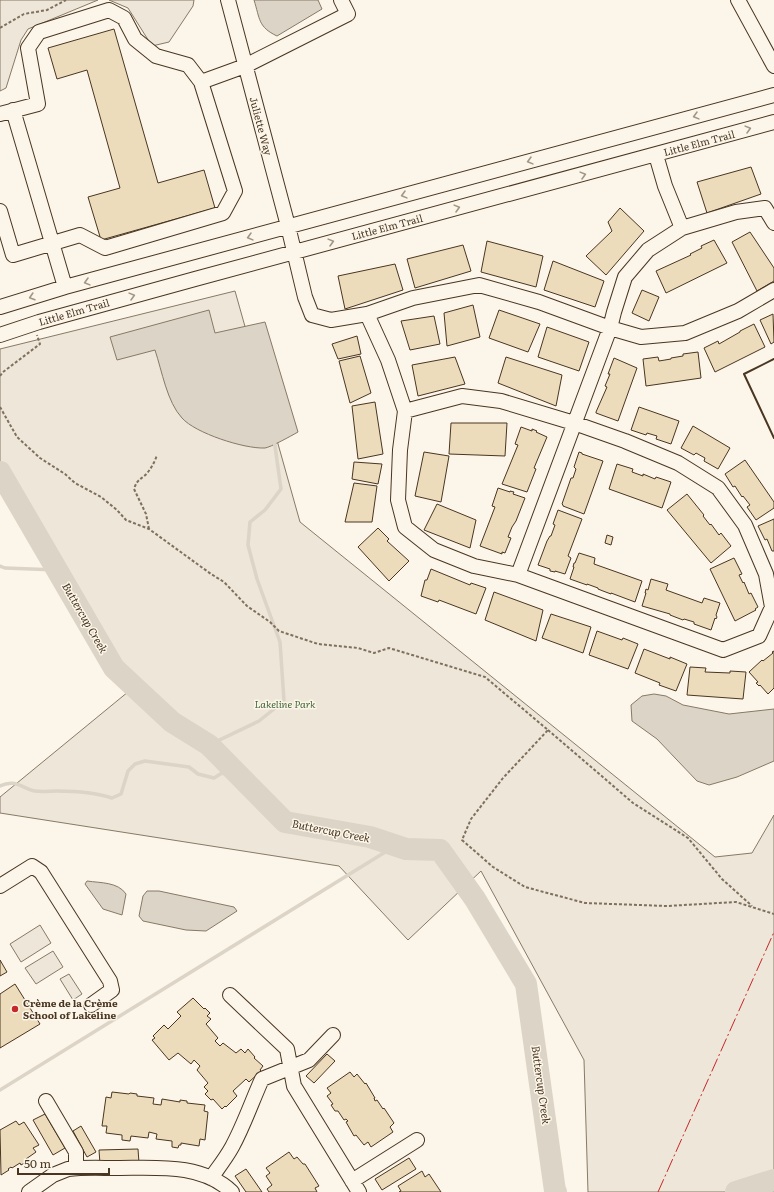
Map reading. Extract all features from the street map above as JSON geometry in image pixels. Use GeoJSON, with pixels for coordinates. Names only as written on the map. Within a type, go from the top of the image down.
{"type":"FeatureCollection","features":[{"type":"Feature","properties":{"kind":"street","name":"Juliette Way"},"geometry":{"type":"LineString","coordinates":[[228,0],[305,296],[312,315],[331,320],[367,314]]}},
{"type":"Feature","properties":{"kind":"street"},"geometry":{"type":"LineString","coordinates":[[201,82],[245,66],[348,14],[341,0]]}},
{"type":"Feature","properties":{"kind":"street"},"geometry":{"type":"LineString","coordinates":[[738,0],[774,66]]}},
{"type":"Feature","properties":{"kind":"street"},"geometry":{"type":"LineString","coordinates":[[0,211],[13,255],[52,243],[80,235],[105,248],[223,214],[235,191],[201,82],[188,65],[156,56],[135,39],[124,18],[109,10],[39,32],[28,48],[38,104],[6,112],[52,243],[64,287]]}},
{"type":"Feature","properties":{"kind":"street"},"geometry":{"type":"LineString","coordinates":[[0,307],[64,287],[774,95]]}},
{"type":"Feature","properties":{"kind":"street","name":"Little Elm Trail"},"geometry":{"type":"LineString","coordinates":[[0,335],[47,320],[294,252],[774,122]]}},
{"type":"Feature","properties":{"kind":"street"},"geometry":{"type":"LineString","coordinates":[[656,155],[665,186],[682,228]]}},
{"type":"Feature","properties":{"kind":"street"},"geometry":{"type":"LineString","coordinates":[[518,575],[610,328],[626,277],[648,250],[682,228],[736,212],[765,208],[774,223]]}},
{"type":"Feature","properties":{"kind":"street"},"geometry":{"type":"LineString","coordinates":[[405,411],[462,396],[500,401],[574,423],[625,441],[678,464],[718,488],[745,525],[766,574],[772,607],[759,636],[723,650],[518,575],[474,566],[434,550],[405,527],[398,500],[400,450],[405,411],[388,360],[367,314],[413,298],[479,285],[540,302],[610,328],[641,337],[685,333],[738,311],[774,290]]}},
{"type":"Feature","properties":{"kind":"street"},"geometry":{"type":"LineString","coordinates":[[0,886],[32,866],[41,872],[110,981],[112,990],[91,1005]]}},
{"type":"Feature","properties":{"kind":"street"},"geometry":{"type":"LineString","coordinates":[[230,995],[287,1049],[294,1086],[356,1187],[417,1140]]}},
{"type":"Feature","properties":{"kind":"street"},"geometry":{"type":"LineString","coordinates":[[212,1178],[232,1147],[247,1116],[253,1098],[262,1079],[309,1060],[333,1036]]}},
{"type":"Feature","properties":{"kind":"street"},"geometry":{"type":"LineString","coordinates":[[46,1101],[76,1152],[76,1168]]}},
{"type":"Feature","properties":{"kind":"street"},"geometry":{"type":"LineString","coordinates":[[29,1192],[53,1175],[68,1169],[167,1167],[189,1171],[212,1178],[232,1192]]}},
{"type":"Feature","properties":{"kind":"path"},"geometry":{"type":"LineString","coordinates":[[0,28],[24,14],[46,10],[66,0]]}},
{"type":"Feature","properties":{"kind":"path"},"geometry":{"type":"LineString","coordinates":[[0,376],[3,372],[40,344],[37,337]]}},
{"type":"Feature","properties":{"kind":"path"},"geometry":{"type":"LineString","coordinates":[[0,407],[17,437],[40,458],[65,474],[75,483],[101,497],[117,510],[126,520],[149,529],[224,582],[247,606],[270,622],[279,631],[318,644],[358,648],[374,653],[389,648],[486,677],[633,803],[688,838],[722,879],[753,907]]}},
{"type":"Feature","properties":{"kind":"path"},"geometry":{"type":"LineString","coordinates":[[149,529],[146,514],[134,489],[136,482],[147,473],[157,455]]}},
{"type":"Feature","properties":{"kind":"path"},"geometry":{"type":"LineString","coordinates":[[548,730],[502,778],[471,819],[462,840],[493,867],[525,887],[585,903],[667,906],[736,902],[774,914]]}},
{"type":"Feature","properties":{"kind":"green space"},"geometry":{"type":"Polygon","coordinates":[[[0,0],[98,0],[28,29],[21,40],[6,88],[0,91],[0,0]]]}},
{"type":"Feature","properties":{"kind":"green space"},"geometry":{"type":"Polygon","coordinates":[[[109,0],[194,0],[193,6],[169,42],[152,46],[128,8],[109,0]]]}},
{"type":"Feature","properties":{"kind":"green space","name":"Lakeline Park"},"geometry":{"type":"Polygon","coordinates":[[[235,291],[300,522],[715,857],[752,853],[774,815],[774,1192],[588,1192],[584,1060],[481,871],[408,940],[339,866],[0,813],[0,797],[134,687],[0,469],[0,349],[235,291]]]}},
{"type":"Feature","properties":{"kind":"green space"},"geometry":{"type":"Polygon","coordinates":[[[40,925],[51,943],[21,962],[10,944],[40,925]]]}},
{"type":"Feature","properties":{"kind":"green space"},"geometry":{"type":"Polygon","coordinates":[[[53,951],[63,967],[36,984],[25,968],[53,951]]]}},
{"type":"Feature","properties":{"kind":"green space"},"geometry":{"type":"Polygon","coordinates":[[[69,974],[82,994],[73,1000],[60,979],[69,974]]]}},
{"type":"Feature","properties":{"kind":"shaded area"},"geometry":{"type":"Polygon","coordinates":[[[254,0],[318,0],[322,9],[277,36],[263,26],[254,0]]]}},
{"type":"Feature","properties":{"kind":"shaded area"},"geometry":{"type":"Polygon","coordinates":[[[209,310],[215,333],[265,322],[298,432],[265,448],[245,446],[220,439],[188,424],[182,418],[172,404],[155,350],[117,360],[110,337],[209,310]]]}},
{"type":"Feature","properties":{"kind":"shaded area"},"geometry":{"type":"Polygon","coordinates":[[[654,694],[666,696],[683,705],[729,714],[774,709],[774,761],[737,777],[709,785],[697,781],[657,739],[632,721],[631,705],[642,696],[654,694]]]}},
{"type":"Feature","properties":{"kind":"shaded area"},"geometry":{"type":"Polygon","coordinates":[[[87,881],[114,885],[123,890],[126,894],[122,915],[103,909],[85,884],[87,881]]]}},
{"type":"Feature","properties":{"kind":"shaded area"},"geometry":{"type":"Polygon","coordinates":[[[147,891],[159,891],[234,907],[237,911],[206,931],[186,930],[143,921],[139,916],[143,896],[147,891]]]}},
{"type":"Feature","properties":{"kind":"building"},"geometry":{"type":"Polygon","coordinates":[[[114,29],[158,183],[204,170],[215,208],[101,240],[88,197],[120,188],[87,70],[57,79],[48,48],[114,29]]]}},
{"type":"Feature","properties":{"kind":"building"},"geometry":{"type":"Polygon","coordinates":[[[751,167],[761,194],[707,213],[697,182],[751,167]]]}},
{"type":"Feature","properties":{"kind":"building"},"geometry":{"type":"Polygon","coordinates":[[[620,208],[644,231],[606,275],[586,256],[612,231],[608,222],[620,208]]]}},
{"type":"Feature","properties":{"kind":"building"},"geometry":{"type":"Polygon","coordinates":[[[750,232],[774,268],[774,281],[757,291],[732,242],[750,232]]]}},
{"type":"Feature","properties":{"kind":"building"},"geometry":{"type":"Polygon","coordinates":[[[714,240],[727,263],[666,293],[656,271],[691,255],[690,254],[702,248],[701,246],[714,240]]]}},
{"type":"Feature","properties":{"kind":"building"},"geometry":{"type":"Polygon","coordinates":[[[487,241],[543,256],[536,287],[481,272],[487,241]]]}},
{"type":"Feature","properties":{"kind":"building"},"geometry":{"type":"Polygon","coordinates":[[[463,245],[471,271],[415,288],[407,259],[463,245]]]}},
{"type":"Feature","properties":{"kind":"building"},"geometry":{"type":"Polygon","coordinates":[[[553,261],[604,281],[595,307],[544,290],[553,261]]]}},
{"type":"Feature","properties":{"kind":"building"},"geometry":{"type":"Polygon","coordinates":[[[395,264],[403,290],[345,309],[338,276],[395,264]]]}},
{"type":"Feature","properties":{"kind":"building"},"geometry":{"type":"Polygon","coordinates":[[[642,290],[659,297],[649,321],[632,313],[642,290]]]}},
{"type":"Feature","properties":{"kind":"building"},"geometry":{"type":"Polygon","coordinates":[[[473,305],[480,337],[447,346],[444,313],[473,305]]]}},
{"type":"Feature","properties":{"kind":"building"},"geometry":{"type":"Polygon","coordinates":[[[499,310],[540,324],[528,352],[489,338],[499,310]]]}},
{"type":"Feature","properties":{"kind":"building"},"geometry":{"type":"Polygon","coordinates":[[[773,314],[774,342],[771,344],[760,320],[773,314]]]}},
{"type":"Feature","properties":{"kind":"building"},"geometry":{"type":"Polygon","coordinates":[[[434,316],[440,344],[410,350],[401,321],[434,316]]]}},
{"type":"Feature","properties":{"kind":"building"},"geometry":{"type":"Polygon","coordinates":[[[754,324],[765,347],[715,372],[704,348],[718,341],[719,344],[754,324]]]}},
{"type":"Feature","properties":{"kind":"building"},"geometry":{"type":"Polygon","coordinates":[[[547,327],[589,342],[579,371],[538,357],[547,327]]]}},
{"type":"Feature","properties":{"kind":"building"},"geometry":{"type":"Polygon","coordinates":[[[357,336],[361,354],[338,359],[332,344],[357,336]]]}},
{"type":"Feature","properties":{"kind":"building"},"geometry":{"type":"Polygon","coordinates":[[[698,352],[701,378],[646,386],[643,359],[658,357],[659,361],[683,356],[683,354],[698,352]]]}},
{"type":"Feature","properties":{"kind":"building"},"geometry":{"type":"Polygon","coordinates":[[[360,356],[371,393],[350,403],[339,361],[360,356]]]}},
{"type":"Feature","properties":{"kind":"building"},"geometry":{"type":"Polygon","coordinates":[[[455,357],[465,384],[418,396],[412,365],[455,357]]]}},
{"type":"Feature","properties":{"kind":"building"},"geometry":{"type":"Polygon","coordinates":[[[506,357],[562,375],[556,406],[498,383],[506,357]]]}},
{"type":"Feature","properties":{"kind":"building"},"geometry":{"type":"Polygon","coordinates":[[[614,358],[637,368],[618,421],[596,413],[607,387],[605,386],[614,358]]]}},
{"type":"Feature","properties":{"kind":"building"},"geometry":{"type":"Polygon","coordinates":[[[375,402],[383,454],[358,459],[352,406],[375,402]]]}},
{"type":"Feature","properties":{"kind":"building"},"geometry":{"type":"Polygon","coordinates":[[[639,407],[679,421],[671,444],[656,439],[657,436],[647,433],[646,435],[631,430],[639,407]]]}},
{"type":"Feature","properties":{"kind":"building"},"geometry":{"type":"Polygon","coordinates":[[[451,423],[507,423],[505,456],[449,454],[451,423]]]}},
{"type":"Feature","properties":{"kind":"building"},"geometry":{"type":"Polygon","coordinates":[[[693,426],[730,448],[718,469],[704,461],[705,458],[696,453],[694,455],[681,448],[693,426]]]}},
{"type":"Feature","properties":{"kind":"building"},"geometry":{"type":"Polygon","coordinates":[[[521,427],[532,431],[532,429],[547,437],[534,468],[536,469],[527,492],[502,484],[518,445],[515,444],[521,427]]]}},
{"type":"Feature","properties":{"kind":"building"},"geometry":{"type":"Polygon","coordinates":[[[424,452],[449,456],[441,502],[415,496],[424,452]]]}},
{"type":"Feature","properties":{"kind":"building"},"geometry":{"type":"Polygon","coordinates":[[[579,452],[603,461],[584,514],[563,506],[562,504],[571,478],[573,478],[576,469],[574,467],[579,452]]]}},
{"type":"Feature","properties":{"kind":"building"},"geometry":{"type":"Polygon","coordinates":[[[745,460],[774,502],[774,508],[756,520],[747,507],[750,505],[743,496],[742,497],[735,486],[733,487],[725,474],[745,460]]]}},
{"type":"Feature","properties":{"kind":"building"},"geometry":{"type":"Polygon","coordinates":[[[354,462],[382,464],[378,484],[352,479],[354,462]]]}},
{"type":"Feature","properties":{"kind":"building"},"geometry":{"type":"Polygon","coordinates":[[[617,464],[633,469],[632,472],[643,476],[643,474],[655,479],[656,477],[671,482],[662,508],[609,489],[617,464]]]}},
{"type":"Feature","properties":{"kind":"building"},"geometry":{"type":"Polygon","coordinates":[[[354,483],[377,486],[372,522],[345,522],[354,483]]]}},
{"type":"Feature","properties":{"kind":"building"},"geometry":{"type":"Polygon","coordinates":[[[498,488],[514,492],[513,494],[525,498],[508,537],[511,538],[505,553],[502,552],[502,554],[480,546],[495,507],[492,506],[498,488]]]}},
{"type":"Feature","properties":{"kind":"building"},"geometry":{"type":"Polygon","coordinates":[[[687,494],[710,525],[711,524],[719,535],[721,533],[731,546],[711,563],[667,510],[687,494]]]}},
{"type":"Feature","properties":{"kind":"building"},"geometry":{"type":"Polygon","coordinates":[[[437,504],[476,520],[470,548],[424,530],[437,504]]]}},
{"type":"Feature","properties":{"kind":"building"},"geometry":{"type":"Polygon","coordinates":[[[558,510],[582,519],[568,556],[571,558],[565,574],[550,571],[550,569],[538,565],[555,525],[553,524],[558,510]]]}},
{"type":"Feature","properties":{"kind":"building"},"geometry":{"type":"Polygon","coordinates":[[[774,519],[774,551],[772,551],[767,539],[765,540],[758,526],[774,519]]]}},
{"type":"Feature","properties":{"kind":"building"},"geometry":{"type":"Polygon","coordinates":[[[378,528],[389,539],[387,541],[409,561],[389,581],[358,547],[378,528]]]}},
{"type":"Feature","properties":{"kind":"building"},"geometry":{"type":"Polygon","coordinates":[[[607,535],[613,537],[611,545],[605,543],[607,535]]]}},
{"type":"Feature","properties":{"kind":"building"},"geometry":{"type":"Polygon","coordinates":[[[579,553],[595,558],[594,564],[642,581],[635,602],[570,579],[574,563],[579,553]]]}},
{"type":"Feature","properties":{"kind":"building"},"geometry":{"type":"Polygon","coordinates":[[[734,558],[742,574],[739,575],[758,607],[755,609],[756,610],[735,621],[710,569],[734,558]]]}},
{"type":"Feature","properties":{"kind":"building"},"geometry":{"type":"Polygon","coordinates":[[[431,569],[470,585],[471,583],[486,588],[476,614],[439,600],[438,602],[421,596],[425,580],[427,580],[431,569]]]}},
{"type":"Feature","properties":{"kind":"building"},"geometry":{"type":"Polygon","coordinates":[[[651,579],[668,584],[666,590],[702,603],[704,598],[720,603],[716,615],[717,617],[716,619],[715,618],[711,630],[694,624],[694,622],[683,620],[670,614],[642,606],[646,589],[648,590],[651,579]]]}},
{"type":"Feature","properties":{"kind":"building"},"geometry":{"type":"Polygon","coordinates":[[[494,592],[543,610],[536,641],[485,620],[494,592]]]}},
{"type":"Feature","properties":{"kind":"building"},"geometry":{"type":"Polygon","coordinates":[[[551,614],[591,627],[583,653],[542,638],[551,614]]]}},
{"type":"Feature","properties":{"kind":"building"},"geometry":{"type":"Polygon","coordinates":[[[597,631],[638,644],[628,669],[589,655],[597,631]]]}},
{"type":"Feature","properties":{"kind":"building"},"geometry":{"type":"Polygon","coordinates":[[[644,649],[687,664],[676,691],[659,685],[660,683],[635,673],[644,649]]]}},
{"type":"Feature","properties":{"kind":"building"},"geometry":{"type":"Polygon","coordinates":[[[774,651],[774,688],[768,694],[760,685],[759,686],[756,683],[758,682],[749,672],[774,651]]]}},
{"type":"Feature","properties":{"kind":"building"},"geometry":{"type":"Polygon","coordinates":[[[690,667],[706,668],[705,672],[746,672],[743,699],[687,695],[690,667]]]}},
{"type":"Feature","properties":{"kind":"building","name":"Crème de la Crème School of Lakeline"},"geometry":{"type":"Polygon","coordinates":[[[0,960],[7,972],[0,976],[0,960]]]}},
{"type":"Feature","properties":{"kind":"building","name":"Crème de la Crème School of Lakeline"},"geometry":{"type":"Polygon","coordinates":[[[15,984],[40,1024],[0,1048],[0,994],[15,984]]]}},
{"type":"Feature","properties":{"kind":"building"},"geometry":{"type":"Polygon","coordinates":[[[193,998],[210,1013],[207,1016],[211,1019],[206,1024],[218,1038],[215,1041],[220,1046],[223,1043],[236,1053],[241,1049],[245,1053],[248,1049],[255,1057],[254,1058],[263,1066],[260,1070],[261,1071],[249,1082],[246,1079],[233,1091],[237,1096],[222,1109],[213,1099],[211,1100],[205,1094],[208,1091],[204,1087],[208,1083],[197,1070],[200,1066],[194,1060],[191,1064],[178,1053],[169,1060],[152,1040],[155,1038],[153,1036],[164,1025],[168,1029],[181,1016],[177,1012],[193,998]]]}},
{"type":"Feature","properties":{"kind":"building"},"geometry":{"type":"Polygon","coordinates":[[[327,1054],[335,1061],[314,1083],[306,1076],[327,1054]]]}},
{"type":"Feature","properties":{"kind":"building"},"geometry":{"type":"Polygon","coordinates":[[[350,1072],[354,1077],[357,1074],[365,1084],[366,1083],[375,1098],[375,1101],[377,1100],[383,1109],[384,1108],[394,1123],[390,1127],[393,1132],[371,1147],[368,1142],[364,1145],[356,1135],[354,1136],[346,1122],[348,1121],[346,1119],[344,1120],[338,1111],[335,1111],[331,1105],[333,1104],[327,1096],[331,1093],[327,1088],[350,1072]]]}},
{"type":"Feature","properties":{"kind":"building"},"geometry":{"type":"Polygon","coordinates":[[[112,1092],[137,1094],[137,1096],[154,1098],[153,1104],[161,1105],[162,1099],[180,1102],[180,1100],[187,1101],[187,1103],[205,1105],[204,1111],[208,1112],[205,1140],[200,1139],[199,1146],[181,1143],[178,1148],[172,1147],[172,1141],[156,1139],[157,1134],[149,1132],[148,1138],[131,1136],[130,1141],[122,1140],[122,1135],[106,1133],[107,1126],[102,1126],[106,1097],[111,1098],[112,1092]]]}},
{"type":"Feature","properties":{"kind":"building"},"geometry":{"type":"Polygon","coordinates":[[[45,1114],[65,1148],[53,1155],[33,1120],[45,1114]]]}},
{"type":"Feature","properties":{"kind":"building"},"geometry":{"type":"Polygon","coordinates":[[[16,1121],[19,1125],[24,1122],[39,1145],[33,1148],[36,1152],[26,1159],[28,1161],[21,1165],[20,1163],[12,1168],[11,1167],[1,1175],[0,1130],[16,1121]]]}},
{"type":"Feature","properties":{"kind":"building"},"geometry":{"type":"Polygon","coordinates":[[[81,1126],[96,1152],[87,1157],[73,1131],[81,1126]]]}},
{"type":"Feature","properties":{"kind":"building"},"geometry":{"type":"Polygon","coordinates":[[[138,1149],[139,1163],[100,1164],[99,1150],[138,1149]]]}},
{"type":"Feature","properties":{"kind":"building"},"geometry":{"type":"Polygon","coordinates":[[[289,1152],[294,1159],[297,1157],[303,1164],[305,1164],[319,1186],[315,1188],[317,1192],[269,1192],[267,1189],[272,1185],[266,1176],[270,1173],[266,1168],[289,1152]]]}},
{"type":"Feature","properties":{"kind":"building"},"geometry":{"type":"Polygon","coordinates":[[[409,1158],[416,1169],[382,1190],[375,1179],[409,1158]]]}},
{"type":"Feature","properties":{"kind":"building"},"geometry":{"type":"Polygon","coordinates":[[[246,1169],[262,1192],[246,1192],[235,1176],[246,1169]]]}},
{"type":"Feature","properties":{"kind":"building"},"geometry":{"type":"Polygon","coordinates":[[[422,1171],[425,1177],[429,1174],[441,1192],[399,1192],[401,1191],[398,1186],[422,1171]]]}},
{"type":"Feature","properties":{"kind":"waterway"},"geometry":{"type":"LineString","coordinates":[[209,745],[259,721],[284,701],[280,642],[257,579],[248,545],[250,522],[265,510],[281,489],[274,439]]}},
{"type":"Feature","properties":{"kind":"waterway","name":"Buttercup Creek"},"geometry":{"type":"LineString","coordinates":[[0,472],[114,668],[172,722],[209,745],[285,822],[370,837],[406,849],[440,850],[475,899],[526,984],[556,1192]]}},
{"type":"Feature","properties":{"kind":"waterway"},"geometry":{"type":"LineString","coordinates":[[0,566],[5,568],[57,570]]}},
{"type":"Feature","properties":{"kind":"waterway"},"geometry":{"type":"LineString","coordinates":[[0,786],[10,783],[35,791],[85,792],[112,798],[121,794],[128,771],[135,764],[145,761],[189,767],[198,774],[214,778],[222,773],[243,779]]}},
{"type":"Feature","properties":{"kind":"waterway"},"geometry":{"type":"LineString","coordinates":[[0,1090],[395,846]]}},
{"type":"Feature","properties":{"kind":"waterway","name":"Buttercup Creek"},"geometry":{"type":"LineString","coordinates":[[736,1192],[774,1180]]}},
{"type":"Feature","properties":{"kind":"wall"},"geometry":{"type":"LineString","coordinates":[[774,359],[744,374],[774,438]]}},
{"type":"Feature","properties":{"kind":"power"},"geometry":{"type":"LineString","coordinates":[[658,1192],[774,932]]}},
{"type":"Feature","properties":{"kind":"place","name":"Crème de la Crème School of Lakeline"},"geometry":{"type":"Point","coordinates":[15,1009]}}]}
